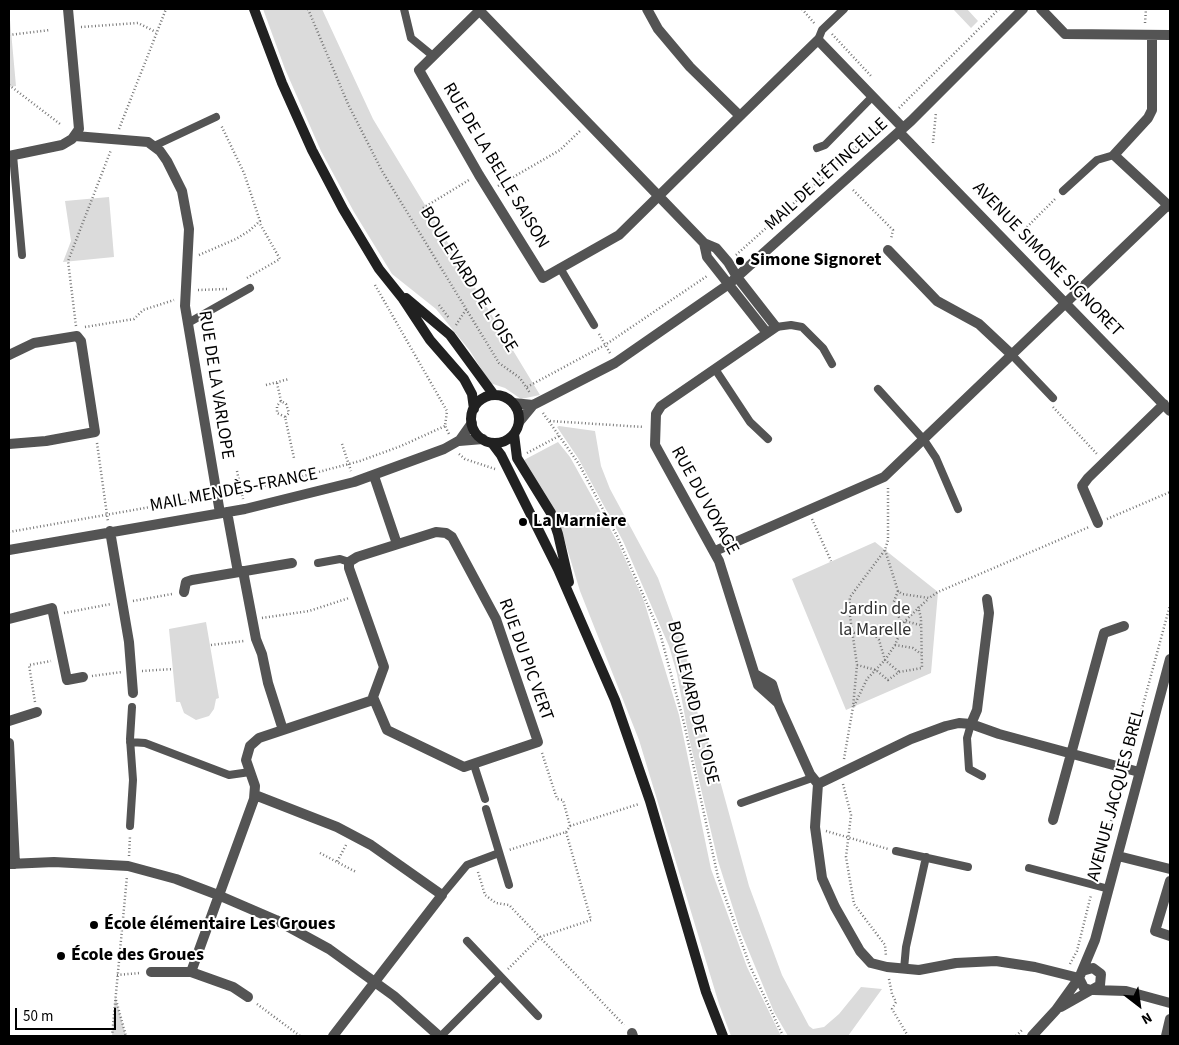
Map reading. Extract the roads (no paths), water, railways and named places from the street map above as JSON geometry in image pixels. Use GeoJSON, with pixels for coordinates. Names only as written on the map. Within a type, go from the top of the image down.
{"type":"FeatureCollection","features":[{"type":"Feature","properties":{"kind":"main road"},"geometry":{"type":"LineString","coordinates":[[254,9],[282,83],[312,150],[343,208],[390,284],[430,340],[464,379],[472,394],[474,409],[472,423],[476,433],[501,455],[574,603],[619,709],[650,801],[698,964],[723,1036]]}},
{"type":"Feature","properties":{"kind":"main road"},"geometry":{"type":"LineString","coordinates":[[390,284],[450,335],[494,395]]}},
{"type":"Feature","properties":{"kind":"main road"},"geometry":{"type":"LineString","coordinates":[[474,409],[480,401],[494,395],[504,397],[513,403],[518,412],[519,422],[514,434],[517,458],[546,505],[554,524],[574,603]]}},
{"type":"Feature","properties":{"kind":"main road"},"geometry":{"type":"LineString","coordinates":[[487,441],[502,442],[514,434]]}},
{"type":"Feature","properties":{"kind":"street"},"geometry":{"type":"LineString","coordinates":[[11,155],[62,145],[75,136],[79,121],[68,9]]}},
{"type":"Feature","properties":{"kind":"street"},"geometry":{"type":"LineString","coordinates":[[647,9],[658,29],[690,67],[740,116]]}},
{"type":"Feature","properties":{"kind":"street","name":"MAIL DE L'ÉTINCELLE"},"geometry":{"type":"LineString","coordinates":[[519,422],[535,404],[615,363],[733,281],[901,130],[1024,9]]}},
{"type":"Feature","properties":{"kind":"street"},"geometry":{"type":"LineString","coordinates":[[1041,9],[1065,34],[1170,36]]}},
{"type":"Feature","properties":{"kind":"street","name":"RUE DE LA BELLE SAISON"},"geometry":{"type":"LineString","coordinates":[[733,281],[728,262],[716,248],[704,243],[659,196],[588,123],[480,10],[420,70],[479,175],[543,278],[619,235],[659,196],[740,116],[818,40]]}},
{"type":"Feature","properties":{"kind":"street"},"geometry":{"type":"LineString","coordinates":[[715,551],[884,478],[1066,301],[1169,206],[1114,155],[1148,118],[1152,110],[1152,35]]}},
{"type":"Feature","properties":{"kind":"street","name":"AVENUE SIMONE SIGNORET"},"geometry":{"type":"LineString","coordinates":[[818,40],[891,116],[901,130],[1167,408]]}},
{"type":"Feature","properties":{"kind":"street"},"geometry":{"type":"LineString","coordinates":[[75,136],[148,142],[154,146]]}},
{"type":"Feature","properties":{"kind":"street","name":"RUE DE LA VARLOPE"},"geometry":{"type":"LineString","coordinates":[[154,146],[176,175],[182,190],[189,229],[185,294],[188,323],[217,495],[240,572],[268,683],[283,730]]}},
{"type":"Feature","properties":{"kind":"street","name":"RUE DE LA BELLE SAISON"},"geometry":{"type":"LineString","coordinates":[[704,243],[707,257],[718,270],[733,281]]}},
{"type":"Feature","properties":{"kind":"street"},"geometry":{"type":"LineString","coordinates":[[888,250],[937,302],[979,324],[1012,354]]}},
{"type":"Feature","properties":{"kind":"street"},"geometry":{"type":"LineString","coordinates":[[733,281],[771,330]]}},
{"type":"Feature","properties":{"kind":"street","name":"RUE DU VOYAGE"},"geometry":{"type":"LineString","coordinates":[[771,330],[661,406],[656,414],[655,445],[715,551],[761,690],[778,703],[815,781],[815,827],[822,878],[835,907],[860,952],[871,963],[887,967],[919,970],[956,963],[996,961],[1081,975]]}},
{"type":"Feature","properties":{"kind":"street"},"geometry":{"type":"LineString","coordinates":[[9,355],[34,343],[77,336],[81,340],[95,432],[46,441],[9,444]]}},
{"type":"Feature","properties":{"kind":"street"},"geometry":{"type":"LineString","coordinates":[[513,403],[535,404]]}},
{"type":"Feature","properties":{"kind":"street"},"geometry":{"type":"LineString","coordinates":[[1098,523],[1082,486],[1167,408]]}},
{"type":"Feature","properties":{"kind":"street","name":"MAIL MENDÈS-FRANCE"},"geometry":{"type":"LineString","coordinates":[[455,443],[472,423]]}},
{"type":"Feature","properties":{"kind":"street","name":"MAIL MENDÈS-FRANCE"},"geometry":{"type":"LineString","coordinates":[[9,550],[109,528],[245,509],[374,476],[424,458],[455,443],[487,441]]}},
{"type":"Feature","properties":{"kind":"street"},"geometry":{"type":"LineString","coordinates":[[374,476],[397,544]]}},
{"type":"Feature","properties":{"kind":"street"},"geometry":{"type":"LineString","coordinates":[[109,528],[129,642],[133,693]]}},
{"type":"Feature","properties":{"kind":"street","name":"RUE DU PIC VERT"},"geometry":{"type":"LineString","coordinates":[[349,562],[357,557],[436,532],[446,533],[452,537],[496,620],[538,742],[464,767],[390,732],[374,700]]}},
{"type":"Feature","properties":{"kind":"street"},"geometry":{"type":"LineString","coordinates":[[190,972],[255,795],[246,757],[254,740],[374,700],[373,693],[384,667],[358,596],[349,568],[349,562]]}},
{"type":"Feature","properties":{"kind":"street"},"geometry":{"type":"LineString","coordinates":[[184,592],[185,584],[189,581],[292,563]]}},
{"type":"Feature","properties":{"kind":"street"},"geometry":{"type":"LineString","coordinates":[[971,724],[977,710],[989,613],[987,599]]}},
{"type":"Feature","properties":{"kind":"street"},"geometry":{"type":"LineString","coordinates":[[9,619],[52,608],[67,680],[83,677]]}},
{"type":"Feature","properties":{"kind":"street"},"geometry":{"type":"LineString","coordinates":[[1053,820],[1104,632],[1124,626]]}},
{"type":"Feature","properties":{"kind":"street","name":"AVENUE JACQUES BREL"},"geometry":{"type":"LineString","coordinates":[[1032,1036],[1056,1010],[1081,975],[1094,940],[1140,772],[1167,683],[1170,659]]}},
{"type":"Feature","properties":{"kind":"street"},"geometry":{"type":"LineString","coordinates":[[9,721],[37,712]]}},
{"type":"Feature","properties":{"kind":"street"},"geometry":{"type":"LineString","coordinates":[[815,781],[959,722],[971,724],[1070,755],[1140,772]]}},
{"type":"Feature","properties":{"kind":"street"},"geometry":{"type":"LineString","coordinates":[[9,743],[12,864],[74,863],[128,866],[176,879],[218,895],[298,931],[375,980],[440,1036]]}},
{"type":"Feature","properties":{"kind":"street"},"geometry":{"type":"LineString","coordinates":[[255,795],[319,819],[352,835],[391,858],[442,895],[375,980],[334,1036]]}},
{"type":"Feature","properties":{"kind":"street"},"geometry":{"type":"LineString","coordinates":[[1118,856],[1170,869]]}},
{"type":"Feature","properties":{"kind":"street"},"geometry":{"type":"LineString","coordinates":[[1170,881],[1155,931],[1170,936]]}},
{"type":"Feature","properties":{"kind":"street","name":"AVENUE JACQUES BREL"},"geometry":{"type":"LineString","coordinates":[[1094,940],[1096,961],[1100,973]]}},
{"type":"Feature","properties":{"kind":"street"},"geometry":{"type":"LineString","coordinates":[[1126,991],[1092,968],[1081,975],[1084,988],[1126,991],[1170,1003]]}},
{"type":"Feature","properties":{"kind":"street"},"geometry":{"type":"LineString","coordinates":[[151,972],[190,972],[233,987],[248,997]]}},
{"type":"Feature","properties":{"kind":"street"},"geometry":{"type":"LineString","coordinates":[[1092,990],[1100,985],[1100,973]]}},
{"type":"Feature","properties":{"kind":"street","name":"AVENUE JACQUES BREL"},"geometry":{"type":"LineString","coordinates":[[1056,1010],[1092,990]]}},
{"type":"Feature","properties":{"kind":"street"},"geometry":{"type":"LineString","coordinates":[[1166,1036],[1170,1019]]}},
{"type":"Feature","properties":{"kind":"lane"},"geometry":{"type":"LineString","coordinates":[[404,9],[411,38],[433,56]]}},
{"type":"Feature","properties":{"kind":"lane"},"geometry":{"type":"LineString","coordinates":[[818,40],[822,30],[844,9]]}},
{"type":"Feature","properties":{"kind":"lane"},"geometry":{"type":"LineString","coordinates":[[817,148],[825,145],[872,97]]}},
{"type":"Feature","properties":{"kind":"lane"},"geometry":{"type":"LineString","coordinates":[[154,146],[216,117]]}},
{"type":"Feature","properties":{"kind":"lane"},"geometry":{"type":"LineString","coordinates":[[11,155],[22,255]]}},
{"type":"Feature","properties":{"kind":"lane"},"geometry":{"type":"LineString","coordinates":[[1063,191],[1096,160],[1114,155]]}},
{"type":"Feature","properties":{"kind":"lane"},"geometry":{"type":"LineString","coordinates":[[560,268],[594,325]]}},
{"type":"Feature","properties":{"kind":"lane"},"geometry":{"type":"LineString","coordinates":[[188,323],[250,288]]}},
{"type":"Feature","properties":{"kind":"lane"},"geometry":{"type":"LineString","coordinates":[[771,330],[791,325],[802,327],[823,348],[832,364]]}},
{"type":"Feature","properties":{"kind":"lane"},"geometry":{"type":"LineString","coordinates":[[1012,354],[1053,398]]}},
{"type":"Feature","properties":{"kind":"lane"},"geometry":{"type":"LineString","coordinates":[[715,369],[750,422],[768,439]]}},
{"type":"Feature","properties":{"kind":"lane"},"geometry":{"type":"LineString","coordinates":[[878,389],[924,440],[936,458],[958,509]]}},
{"type":"Feature","properties":{"kind":"lane"},"geometry":{"type":"LineString","coordinates":[[318,563],[340,560],[349,562]]}},
{"type":"Feature","properties":{"kind":"lane"},"geometry":{"type":"LineString","coordinates":[[130,826],[133,767],[130,742],[132,707]]}},
{"type":"Feature","properties":{"kind":"lane"},"geometry":{"type":"LineString","coordinates":[[971,724],[967,738],[969,769],[982,776]]}},
{"type":"Feature","properties":{"kind":"lane"},"geometry":{"type":"LineString","coordinates":[[130,742],[145,743],[228,775],[250,772]]}},
{"type":"Feature","properties":{"kind":"lane"},"geometry":{"type":"LineString","coordinates":[[474,765],[485,800]]}},
{"type":"Feature","properties":{"kind":"lane"},"geometry":{"type":"LineString","coordinates":[[741,803],[815,781]]}},
{"type":"Feature","properties":{"kind":"lane"},"geometry":{"type":"LineString","coordinates":[[486,809],[509,885]]}},
{"type":"Feature","properties":{"kind":"lane"},"geometry":{"type":"LineString","coordinates":[[896,851],[968,867]]}},
{"type":"Feature","properties":{"kind":"lane"},"geometry":{"type":"LineString","coordinates":[[442,895],[461,871],[475,861],[499,853]]}},
{"type":"Feature","properties":{"kind":"lane"},"geometry":{"type":"LineString","coordinates":[[904,968],[906,947],[926,858]]}},
{"type":"Feature","properties":{"kind":"lane"},"geometry":{"type":"LineString","coordinates":[[1029,868],[1109,889]]}},
{"type":"Feature","properties":{"kind":"lane"},"geometry":{"type":"LineString","coordinates":[[466,941],[538,1016]]}},
{"type":"Feature","properties":{"kind":"lane"},"geometry":{"type":"LineString","coordinates":[[440,1036],[500,977]]}},
{"type":"Feature","properties":{"kind":"place","name":"Simone Signoret"},"geometry":{"type":"Point","coordinates":[740,261]}},
{"type":"Feature","properties":{"kind":"place","name":"La Marnière"},"geometry":{"type":"Point","coordinates":[523,522]}},
{"type":"Feature","properties":{"kind":"place","name":"École élémentaire Les Groues"},"geometry":{"type":"Point","coordinates":[94,925]}},
{"type":"Feature","properties":{"kind":"place","name":"École des Groues"},"geometry":{"type":"Point","coordinates":[61,956]}},
{"type":"Feature","properties":{"kind":"park label","name":"Jardin de la Marelle"},"geometry":{"type":"Point","coordinates":[875,620]}}]}
